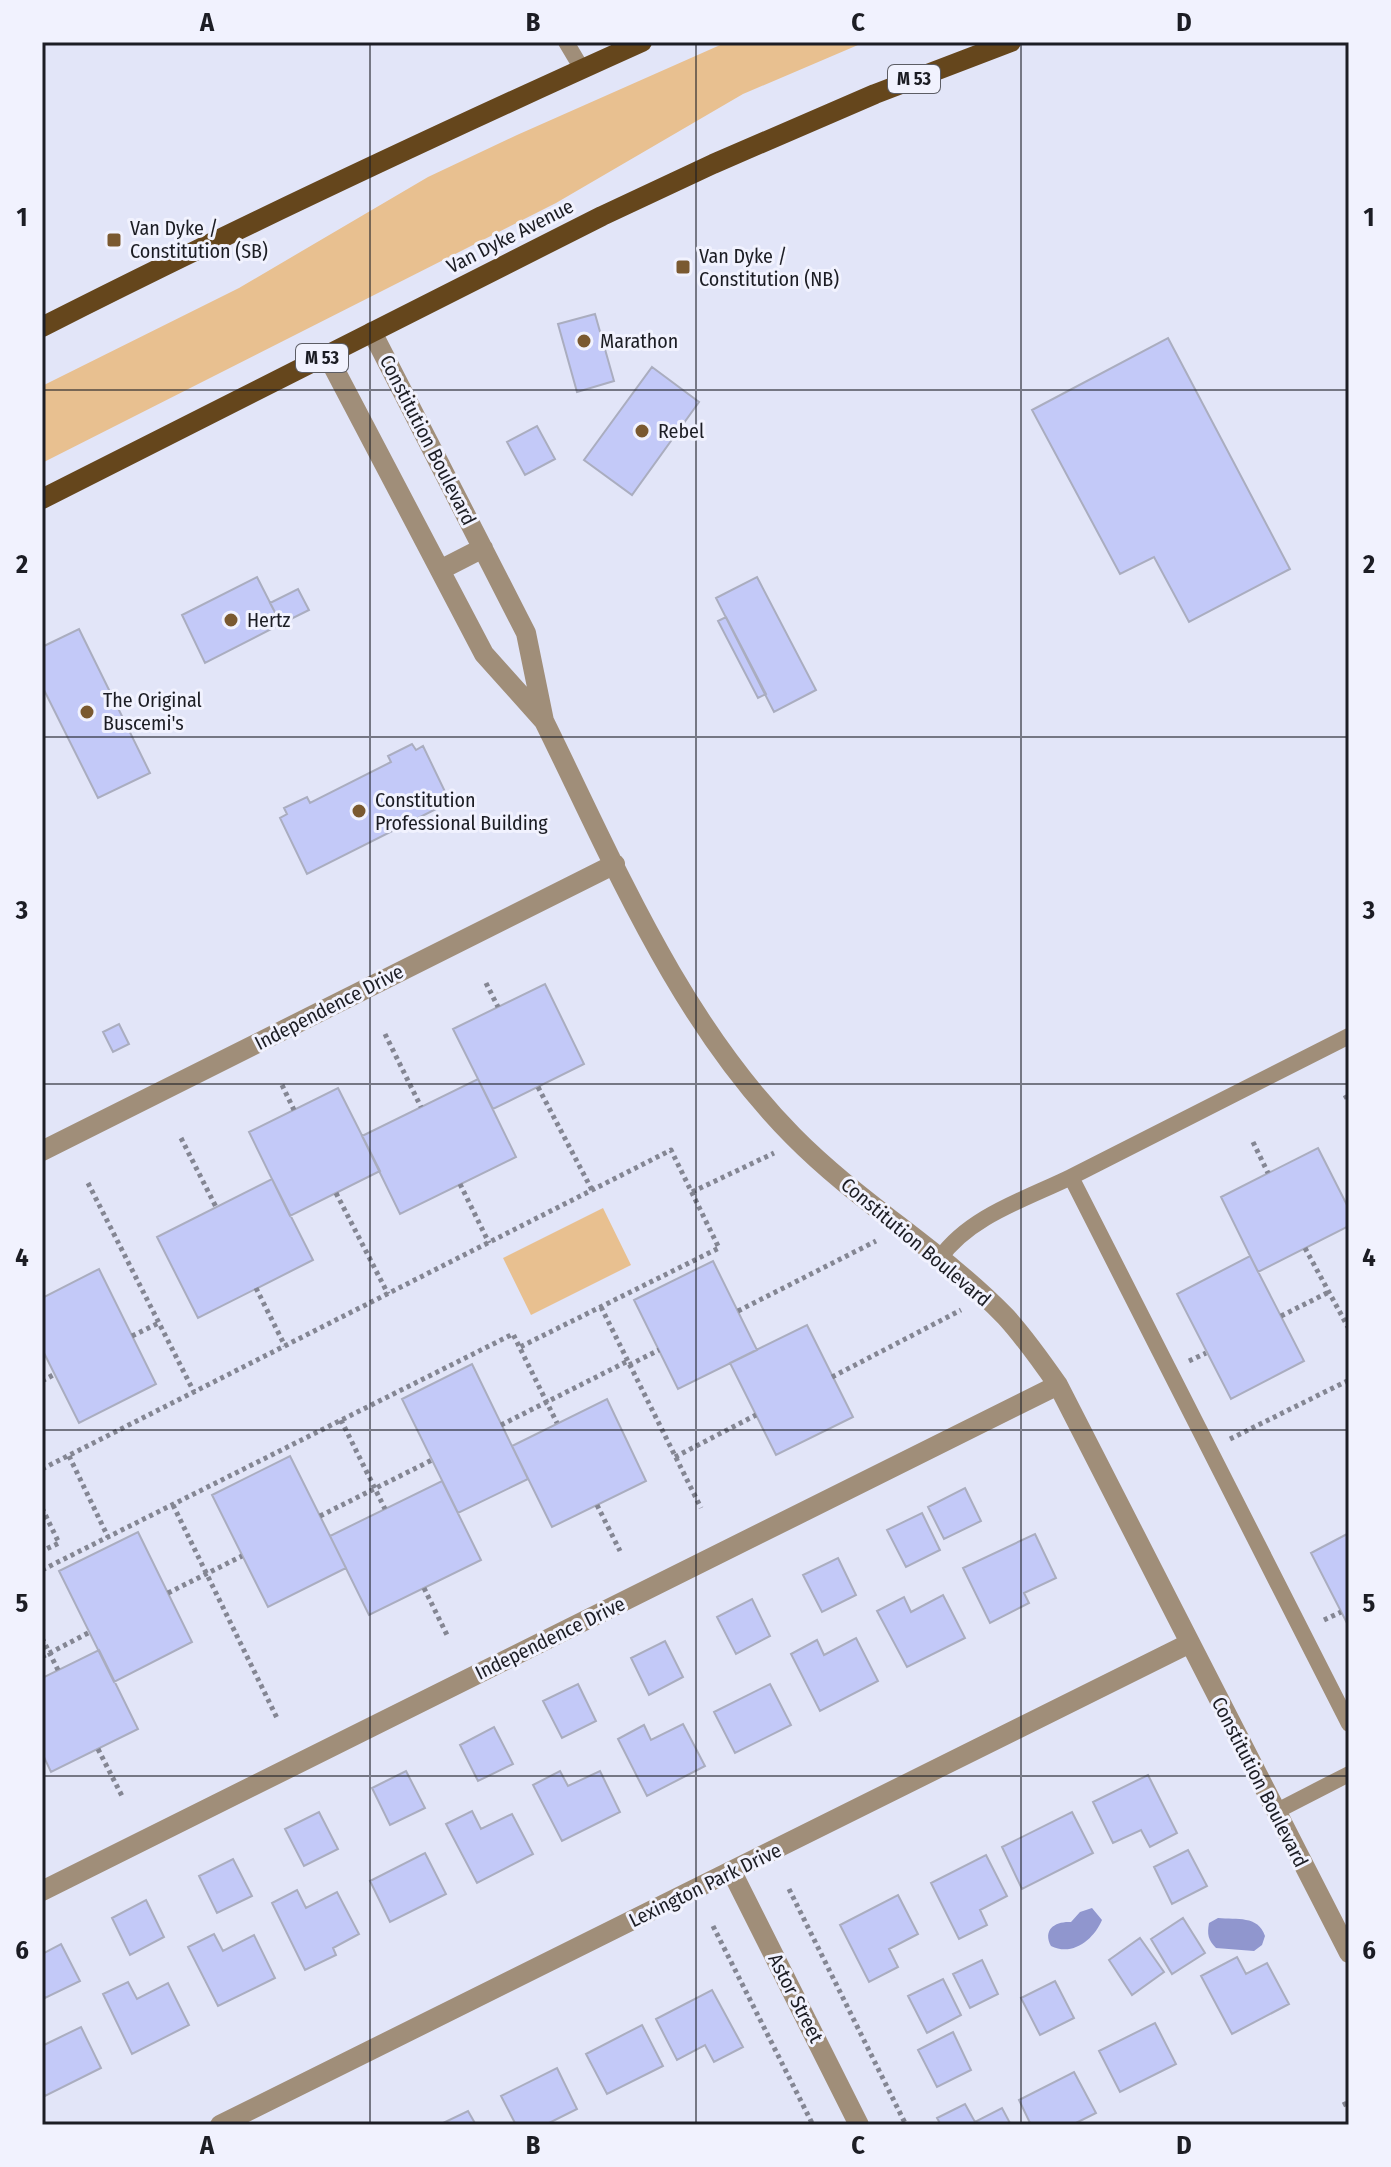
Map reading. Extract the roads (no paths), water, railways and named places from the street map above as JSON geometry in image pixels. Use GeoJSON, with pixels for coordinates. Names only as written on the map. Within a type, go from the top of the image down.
{"type":"FeatureCollection","features":[{"type":"Feature","properties":{"kind":"main road"},"geometry":{"type":"LineString","coordinates":[[42,327],[247,226],[642,42]]}},
{"type":"Feature","properties":{"kind":"main road","name":"Van Dyke Avenue"},"geometry":{"type":"LineString","coordinates":[[42,499],[602,216],[875,94],[1011,42]]}},
{"type":"Feature","properties":{"kind":"street","name":"Constitution Boulevard"},"geometry":{"type":"LineString","coordinates":[[372,332],[526,633],[544,721],[670,970],[708,1032],[746,1084],[793,1136],[848,1187],[940,1258],[1007,1319],[1058,1385],[1349,1953]]}},
{"type":"Feature","properties":{"kind":"street","name":"Constitution Boulevard"},"geometry":{"type":"LineString","coordinates":[[327,355],[484,654],[544,721]]}},
{"type":"Feature","properties":{"kind":"street","name":"Constitution Boulevard"},"geometry":{"type":"LineString","coordinates":[[440,570],[483,548]]}},
{"type":"Feature","properties":{"kind":"street","name":"Independence Drive"},"geometry":{"type":"LineString","coordinates":[[42,1151],[615,864]]}},
{"type":"Feature","properties":{"kind":"street","name":"Independence Drive"},"geometry":{"type":"LineString","coordinates":[[42,1891],[1058,1385]]}},
{"type":"Feature","properties":{"kind":"street","name":"Lexington Park Drive"},"geometry":{"type":"LineString","coordinates":[[220,2125],[1190,1643]]}},
{"type":"Feature","properties":{"kind":"street","name":"Astor Street"},"geometry":{"type":"LineString","coordinates":[[732,1872],[859,2125]]}},
{"type":"Feature","properties":{"kind":"lane"},"geometry":{"type":"LineString","coordinates":[[566,42],[582,69]]}},
{"type":"Feature","properties":{"kind":"lane"},"geometry":{"type":"LineString","coordinates":[[940,1258],[952,1242],[977,1223],[1349,1036]]}},
{"type":"Feature","properties":{"kind":"lane"},"geometry":{"type":"LineString","coordinates":[[1071,1177],[1349,1724]]}},
{"type":"Feature","properties":{"kind":"lane"},"geometry":{"type":"LineString","coordinates":[[1275,1812],[1349,1774]]}},
{"type":"Feature","properties":{"kind":"water"},"geometry":{"type":"Polygon","coordinates":[[[1092,1908],[1102,1920],[1094,1934],[1075,1948],[1051,1946],[1048,1935],[1052,1927],[1071,1922],[1080,1912],[1092,1908]]]}},
{"type":"Feature","properties":{"kind":"water"},"geometry":{"type":"Polygon","coordinates":[[[1218,1918],[1246,1920],[1257,1925],[1265,1936],[1262,1945],[1254,1951],[1216,1948],[1208,1930],[1209,1923],[1218,1918]]]}},
{"type":"Feature","properties":{"kind":"place","name":"Van Dyke / Constitution (SB)"},"geometry":{"type":"Point","coordinates":[114,240]}},
{"type":"Feature","properties":{"kind":"place","name":"Van Dyke / Constitution (NB)"},"geometry":{"type":"Point","coordinates":[683,267]}},
{"type":"Feature","properties":{"kind":"place","name":"Marathon"},"geometry":{"type":"Point","coordinates":[584,341]}},
{"type":"Feature","properties":{"kind":"place","name":"Rebel"},"geometry":{"type":"Point","coordinates":[642,431]}},
{"type":"Feature","properties":{"kind":"place","name":"Hertz"},"geometry":{"type":"Point","coordinates":[231,620]}},
{"type":"Feature","properties":{"kind":"place","name":"The Original Buscemi's"},"geometry":{"type":"Point","coordinates":[87,712]}},
{"type":"Feature","properties":{"kind":"place","name":"Constitution Professional Building"},"geometry":{"type":"Point","coordinates":[359,811]}}]}
